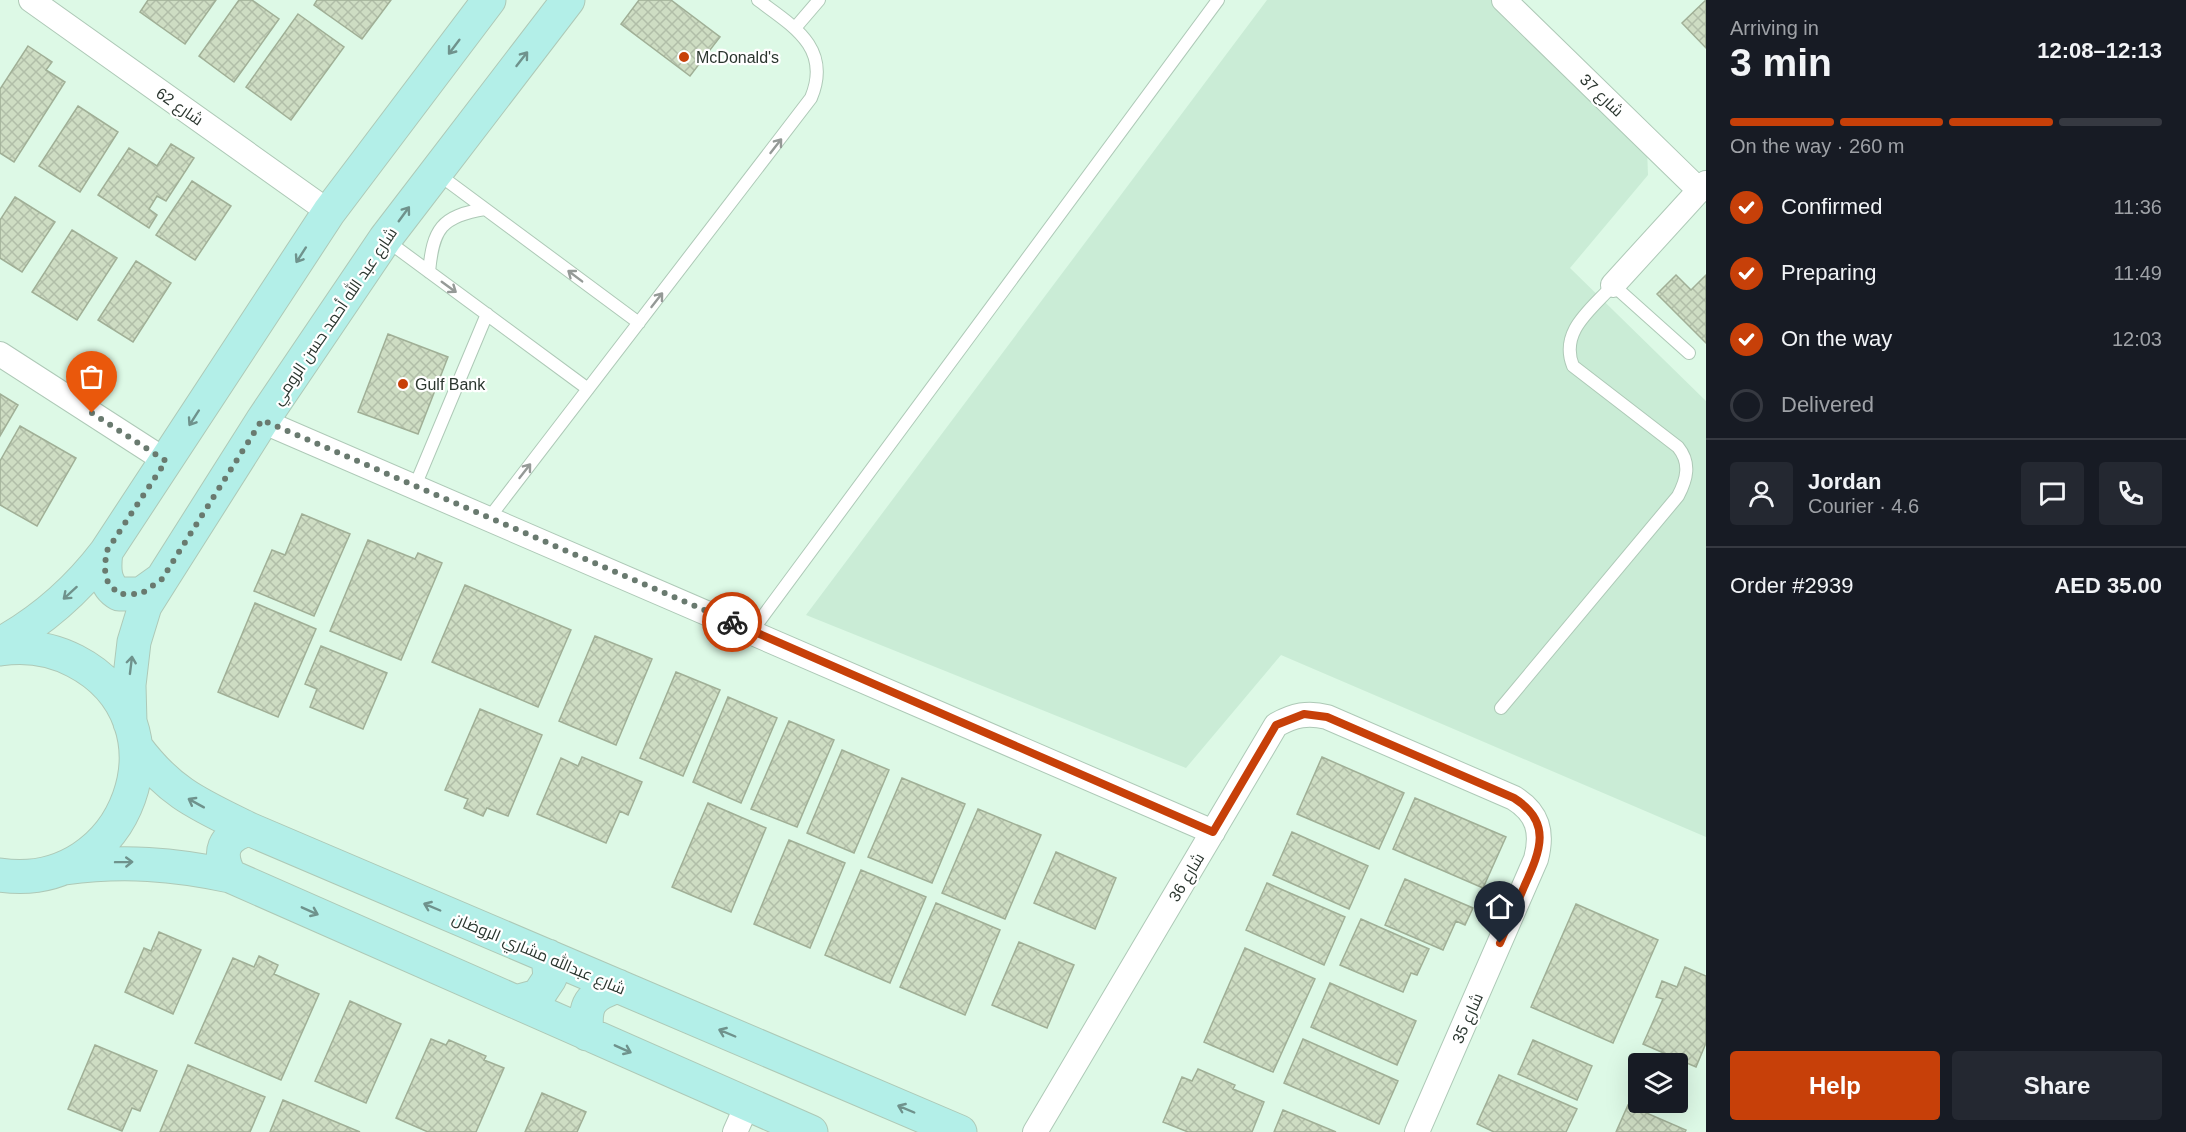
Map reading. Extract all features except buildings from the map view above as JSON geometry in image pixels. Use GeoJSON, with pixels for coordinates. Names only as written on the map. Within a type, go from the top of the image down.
{"type":"FeatureCollection","features":[{"type":"Feature","properties":{"kind":"street","name":"شارع 62"},"geometry":{"type":"LineString","coordinates":[[31,0],[329,212]]}},
{"type":"Feature","properties":{"kind":"street"},"geometry":{"type":"LineString","coordinates":[[0,644],[23,631],[63,600],[84,580],[106,552],[329,212],[489,0]]}},
{"type":"Feature","properties":{"kind":"street","name":"شارع عبد الله أحمد حسن الرومي"},"geometry":{"type":"LineString","coordinates":[[66,868],[100,845],[121,820],[133,789],[133,735],[129,684],[134,642],[145,606],[262,420],[385,239],[568,0]]}},
{"type":"Feature","properties":{"kind":"street","name":"شارع 37"},"geometry":{"type":"LineString","coordinates":[[1504,0],[1703,187],[1613,285]]}},
{"type":"Feature","properties":{"kind":"street"},"geometry":{"type":"LineString","coordinates":[[0,354],[166,461]]}},
{"type":"Feature","properties":{"kind":"street","name":"شارع 36"},"geometry":{"type":"LineString","coordinates":[[262,420],[1213,832],[1035,1132]]}},
{"type":"Feature","properties":{"kind":"street"},"geometry":{"type":"LineString","coordinates":[[106,552],[105,570],[108,583],[119,594],[141,594],[162,579]]}},
{"type":"Feature","properties":{"kind":"street","name":"شارع عبدالله مشاري الروضان"},"geometry":{"type":"LineString","coordinates":[[0,649],[38,648],[62,654],[84,666],[103,681],[119,701],[133,735],[150,766],[174,789],[249,830],[960,1132]]}},
{"type":"Feature","properties":{"kind":"street","name":"شارع 35"},"geometry":{"type":"LineString","coordinates":[[1213,832],[1276,725],[1304,714],[1318,715],[1338,722],[1514,798],[1531,810],[1540,834],[1536,859],[1417,1132]]}},
{"type":"Feature","properties":{"kind":"street"},"geometry":{"type":"LineString","coordinates":[[230,876],[222,862],[224,847],[234,834],[249,830]]}},
{"type":"Feature","properties":{"kind":"street"},"geometry":{"type":"LineString","coordinates":[[6,880],[42,875],[66,868],[121,862],[151,862],[230,876],[587,1034],[741,1118],[811,1132]]}},
{"type":"Feature","properties":{"kind":"street"},"geometry":{"type":"LineString","coordinates":[[516,1002],[538,996],[550,978],[548,956]]}},
{"type":"Feature","properties":{"kind":"street"},"geometry":{"type":"LineString","coordinates":[[587,1034],[585,1012],[597,993],[618,986]]}},
{"type":"Feature","properties":{"kind":"lane"},"geometry":{"type":"LineString","coordinates":[[489,518],[811,98],[817,84],[816,59],[811,46],[795,28],[758,0]]}},
{"type":"Feature","properties":{"kind":"lane"},"geometry":{"type":"LineString","coordinates":[[795,28],[819,0]]}},
{"type":"Feature","properties":{"kind":"lane"},"geometry":{"type":"LineString","coordinates":[[752,631],[1218,0]]}},
{"type":"Feature","properties":{"kind":"lane"},"geometry":{"type":"LineString","coordinates":[[435,172],[639,323]]}},
{"type":"Feature","properties":{"kind":"lane"},"geometry":{"type":"LineString","coordinates":[[429,272],[432,244],[439,229],[453,218],[485,209]]}},
{"type":"Feature","properties":{"kind":"lane"},"geometry":{"type":"LineString","coordinates":[[385,239],[588,390]]}},
{"type":"Feature","properties":{"kind":"lane"},"geometry":{"type":"LineString","coordinates":[[1502,708],[1678,496],[1684,484],[1686,462],[1678,447],[1579,373],[1569,357],[1569,338],[1573,329],[1613,285],[1689,353]]}},
{"type":"Feature","properties":{"kind":"lane"},"geometry":{"type":"LineString","coordinates":[[415,486],[487,314]]}},
{"type":"Feature","properties":{"kind":"shaded area"},"geometry":{"type":"Polygon","coordinates":[[[1267,0],[1499,0],[1647,149],[1648,175],[1570,268],[1706,401],[1706,837],[1281,655],[1186,768],[806,615],[1267,0]]]}},
{"type":"Feature","properties":{"kind":"way so far"},"geometry":{"type":"LineString","coordinates":[[92,413],[166,461],[106,552],[105,570],[108,583],[113,591],[119,594],[129,596],[141,594],[162,579],[262,420],[732,622]]}},
{"type":"Feature","properties":{"kind":"place","name":"McDonald's"},"geometry":{"type":"Point","coordinates":[684,57]}},
{"type":"Feature","properties":{"kind":"place","name":"Gulf Bank"},"geometry":{"type":"Point","coordinates":[403,384]}},
{"type":"Feature","properties":{"kind":"route"},"geometry":{"type":"LineString","coordinates":[[732,622],[1213,832],[1276,725],[1304,714],[1312,713],[1327,717],[1514,798],[1531,810],[1539,827],[1540,845],[1500,943]]}}]}
